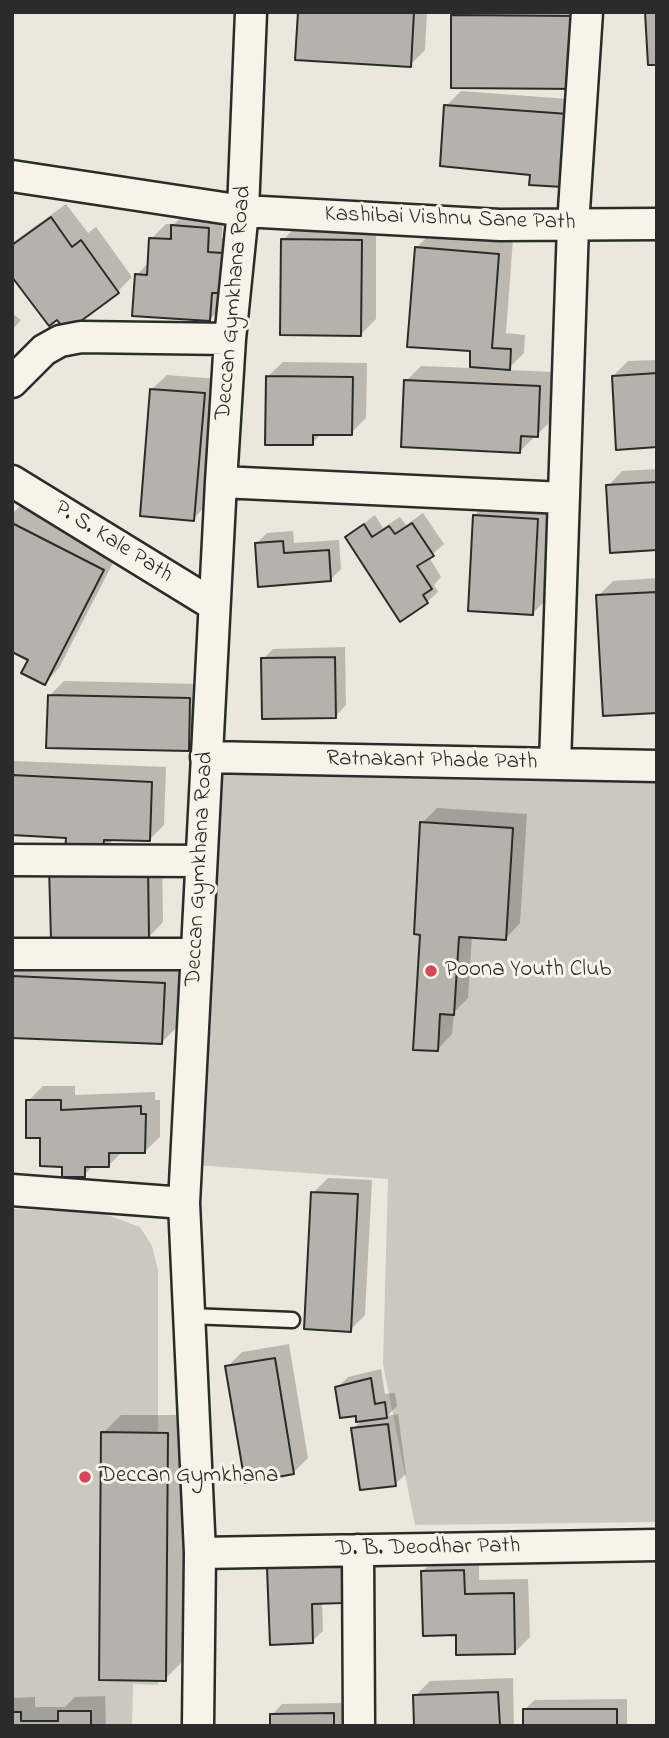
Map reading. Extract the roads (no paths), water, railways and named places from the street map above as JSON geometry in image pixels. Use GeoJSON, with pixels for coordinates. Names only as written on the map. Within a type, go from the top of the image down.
{"type":"FeatureCollection","features":[{"type":"Feature","properties":{"kind":"street","name":"Deccan Gymkhana Road"},"geometry":{"type":"LineString","coordinates":[[198,1726],[200,1553],[184,1203],[221,482],[230,339],[243,211],[251,12]]}},
{"type":"Feature","properties":{"kind":"street"},"geometry":{"type":"LineString","coordinates":[[555,764],[573,225],[587,12]]}},
{"type":"Feature","properties":{"kind":"street","name":"Kashibai Vishnu Sane Path"},"geometry":{"type":"LineString","coordinates":[[12,176],[243,211],[500,225],[657,224]]}},
{"type":"Feature","properties":{"kind":"street"},"geometry":{"type":"LineString","coordinates":[[12,382],[44,350],[60,341],[81,337],[230,339]]}},
{"type":"Feature","properties":{"kind":"street","name":"P. S. Kale Path"},"geometry":{"type":"LineString","coordinates":[[12,481],[215,606]]}},
{"type":"Feature","properties":{"kind":"street"},"geometry":{"type":"LineString","coordinates":[[221,482],[564,498]]}},
{"type":"Feature","properties":{"kind":"street","name":"Ratnakant Phade Path"},"geometry":{"type":"LineString","coordinates":[[206,757],[657,766]]}},
{"type":"Feature","properties":{"kind":"street"},"geometry":{"type":"LineString","coordinates":[[12,860],[201,861]]}},
{"type":"Feature","properties":{"kind":"street"},"geometry":{"type":"LineString","coordinates":[[12,954],[197,954]]}},
{"type":"Feature","properties":{"kind":"street"},"geometry":{"type":"LineString","coordinates":[[12,1190],[184,1203]]}},
{"type":"Feature","properties":{"kind":"street","name":"D. B. Deodhar Path"},"geometry":{"type":"LineString","coordinates":[[200,1553],[657,1545]]}},
{"type":"Feature","properties":{"kind":"street"},"geometry":{"type":"LineString","coordinates":[[358,1550],[359,1726]]}},
{"type":"Feature","properties":{"kind":"lane"},"geometry":{"type":"LineString","coordinates":[[189,1316],[292,1320]]}},
{"type":"Feature","properties":{"kind":"place","name":"Poona Youth Club"},"geometry":{"type":"Point","coordinates":[431,971]}},
{"type":"Feature","properties":{"kind":"place","name":"Deccan Gymkhana"},"geometry":{"type":"Point","coordinates":[85,1477]}}]}
